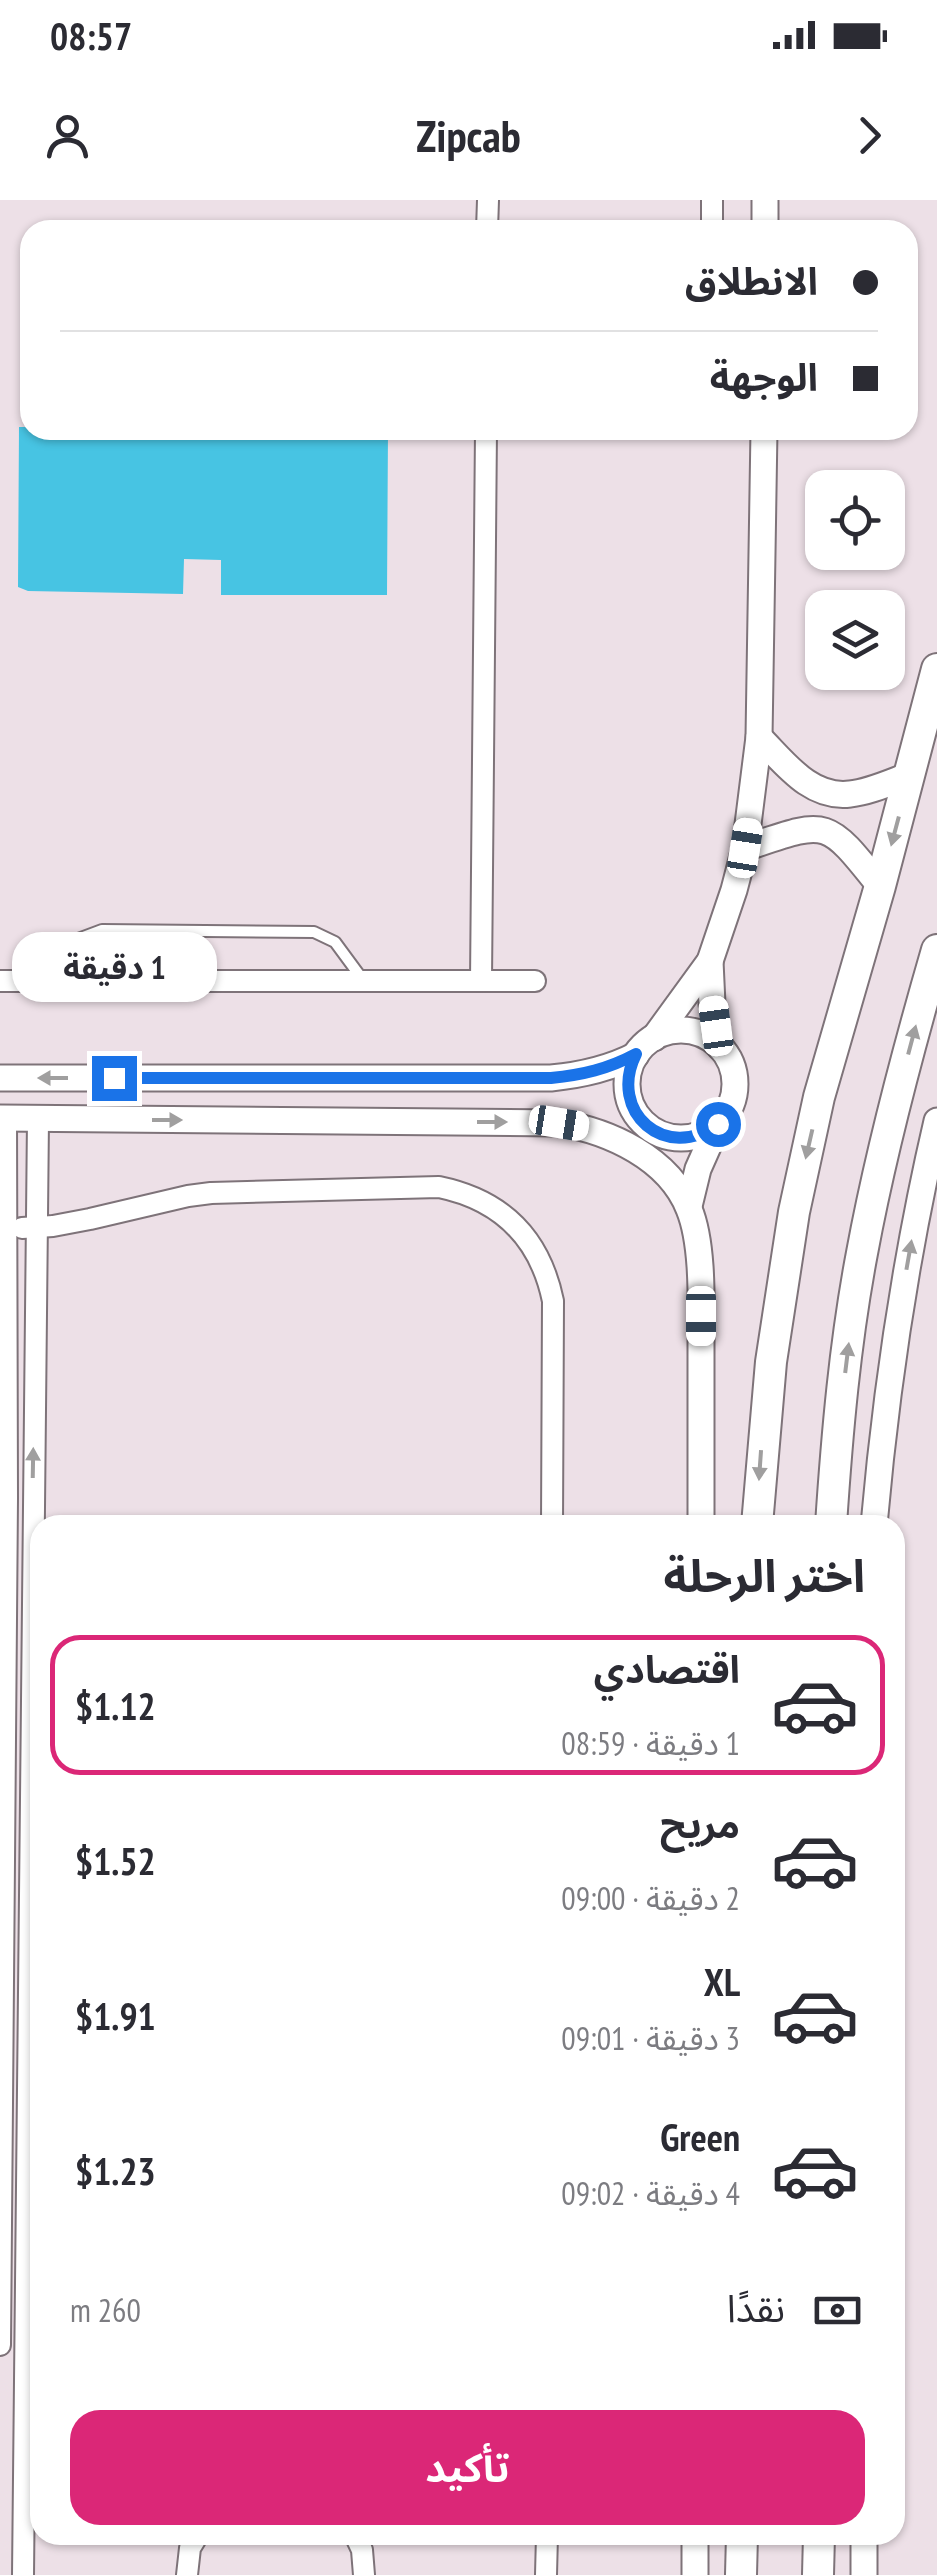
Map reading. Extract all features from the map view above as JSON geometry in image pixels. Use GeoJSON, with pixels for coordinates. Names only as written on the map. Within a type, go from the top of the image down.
{"type":"FeatureCollection","features":[{"type":"Feature","properties":{"kind":"main road"},"geometry":{"type":"LineString","coordinates":[[757,1515],[771,1362],[794,1212],[820,1097],[937,669]]}},
{"type":"Feature","properties":{"kind":"main road"},"geometry":{"type":"LineString","coordinates":[[833,1515],[841,1406],[862,1254],[900,1084],[937,950]]}},
{"type":"Feature","properties":{"kind":"main road"},"geometry":{"type":"LineString","coordinates":[[741,2575],[742,2545]]}},
{"type":"Feature","properties":{"kind":"main road"},"geometry":{"type":"LineString","coordinates":[[818,2575],[819,2545]]}},
{"type":"Feature","properties":{"kind":"street"},"geometry":{"type":"LineString","coordinates":[[481,982],[486,440]]}},
{"type":"Feature","properties":{"kind":"street"},"geometry":{"type":"LineString","coordinates":[[702,1515],[700,1287],[694,1225],[688,1206],[655,1164],[641,1138],[628,1077],[645,1046],[710,960],[745,848],[759,738],[764,440]]}},
{"type":"Feature","properties":{"kind":"street"},"geometry":{"type":"LineString","coordinates":[[759,738],[809,785],[829,793],[851,794],[910,775]]}},
{"type":"Feature","properties":{"kind":"street"},"geometry":{"type":"LineString","coordinates":[[745,848],[806,828],[826,830],[843,840],[880,886]]}},
{"type":"Feature","properties":{"kind":"street"},"geometry":{"type":"LineString","coordinates":[[688,1206],[698,1169],[734,1092],[732,1068],[720,1047],[712,1004],[710,960]]}},
{"type":"Feature","properties":{"kind":"street"},"geometry":{"type":"LineString","coordinates":[[0,980],[535,981]]}},
{"type":"Feature","properties":{"kind":"street"},"geometry":{"type":"LineString","coordinates":[[0,1078],[551,1078],[616,1065],[664,1033],[688,1031],[720,1047]]}},
{"type":"Feature","properties":{"kind":"street"},"geometry":{"type":"LineString","coordinates":[[0,2345],[3,1118],[559,1123],[610,1136],[641,1138],[698,1136],[718,1124]]}},
{"type":"Feature","properties":{"kind":"street"},"geometry":{"type":"LineString","coordinates":[[35,1515],[38,1119]]}},
{"type":"Feature","properties":{"kind":"street"},"geometry":{"type":"LineString","coordinates":[[875,1515],[901,1302],[937,1121]]}},
{"type":"Feature","properties":{"kind":"street"},"geometry":{"type":"LineString","coordinates":[[4,1228],[36,1228],[90,1219],[211,1193],[439,1188],[486,1203],[512,1223],[535,1250],[554,1301],[552,1515]]}},
{"type":"Feature","properties":{"kind":"street"},"geometry":{"type":"LineString","coordinates":[[23,2575],[30,2439]]}},
{"type":"Feature","properties":{"kind":"street"},"geometry":{"type":"LineString","coordinates":[[187,2575],[192,2545]]}},
{"type":"Feature","properties":{"kind":"street"},"geometry":{"type":"LineString","coordinates":[[359,2545],[364,2575]]}},
{"type":"Feature","properties":{"kind":"street"},"geometry":{"type":"LineString","coordinates":[[546,2545],[546,2575]]}},
{"type":"Feature","properties":{"kind":"street"},"geometry":{"type":"LineString","coordinates":[[695,2575],[696,2545]]}},
{"type":"Feature","properties":{"kind":"street"},"geometry":{"type":"LineString","coordinates":[[864,2545],[864,2575]]}},
{"type":"Feature","properties":{"kind":"lane"},"geometry":{"type":"LineString","coordinates":[[45,981],[72,945],[86,935],[102,930],[130,930],[314,932],[335,942],[364,981]]}},
{"type":"Feature","properties":{"kind":"water"},"geometry":{"type":"Polygon","coordinates":[[[19,427],[20,440],[388,440],[387,595],[221,595],[221,560],[184,559],[183,594],[28,591],[18,587],[19,427]]]}},
{"type":"Feature","properties":{"kind":"route"},"geometry":{"type":"LineString","coordinates":[[114,1078],[551,1078],[595,1072],[636,1054],[628,1077],[630,1101],[651,1130],[686,1138],[718,1124]]}}]}
